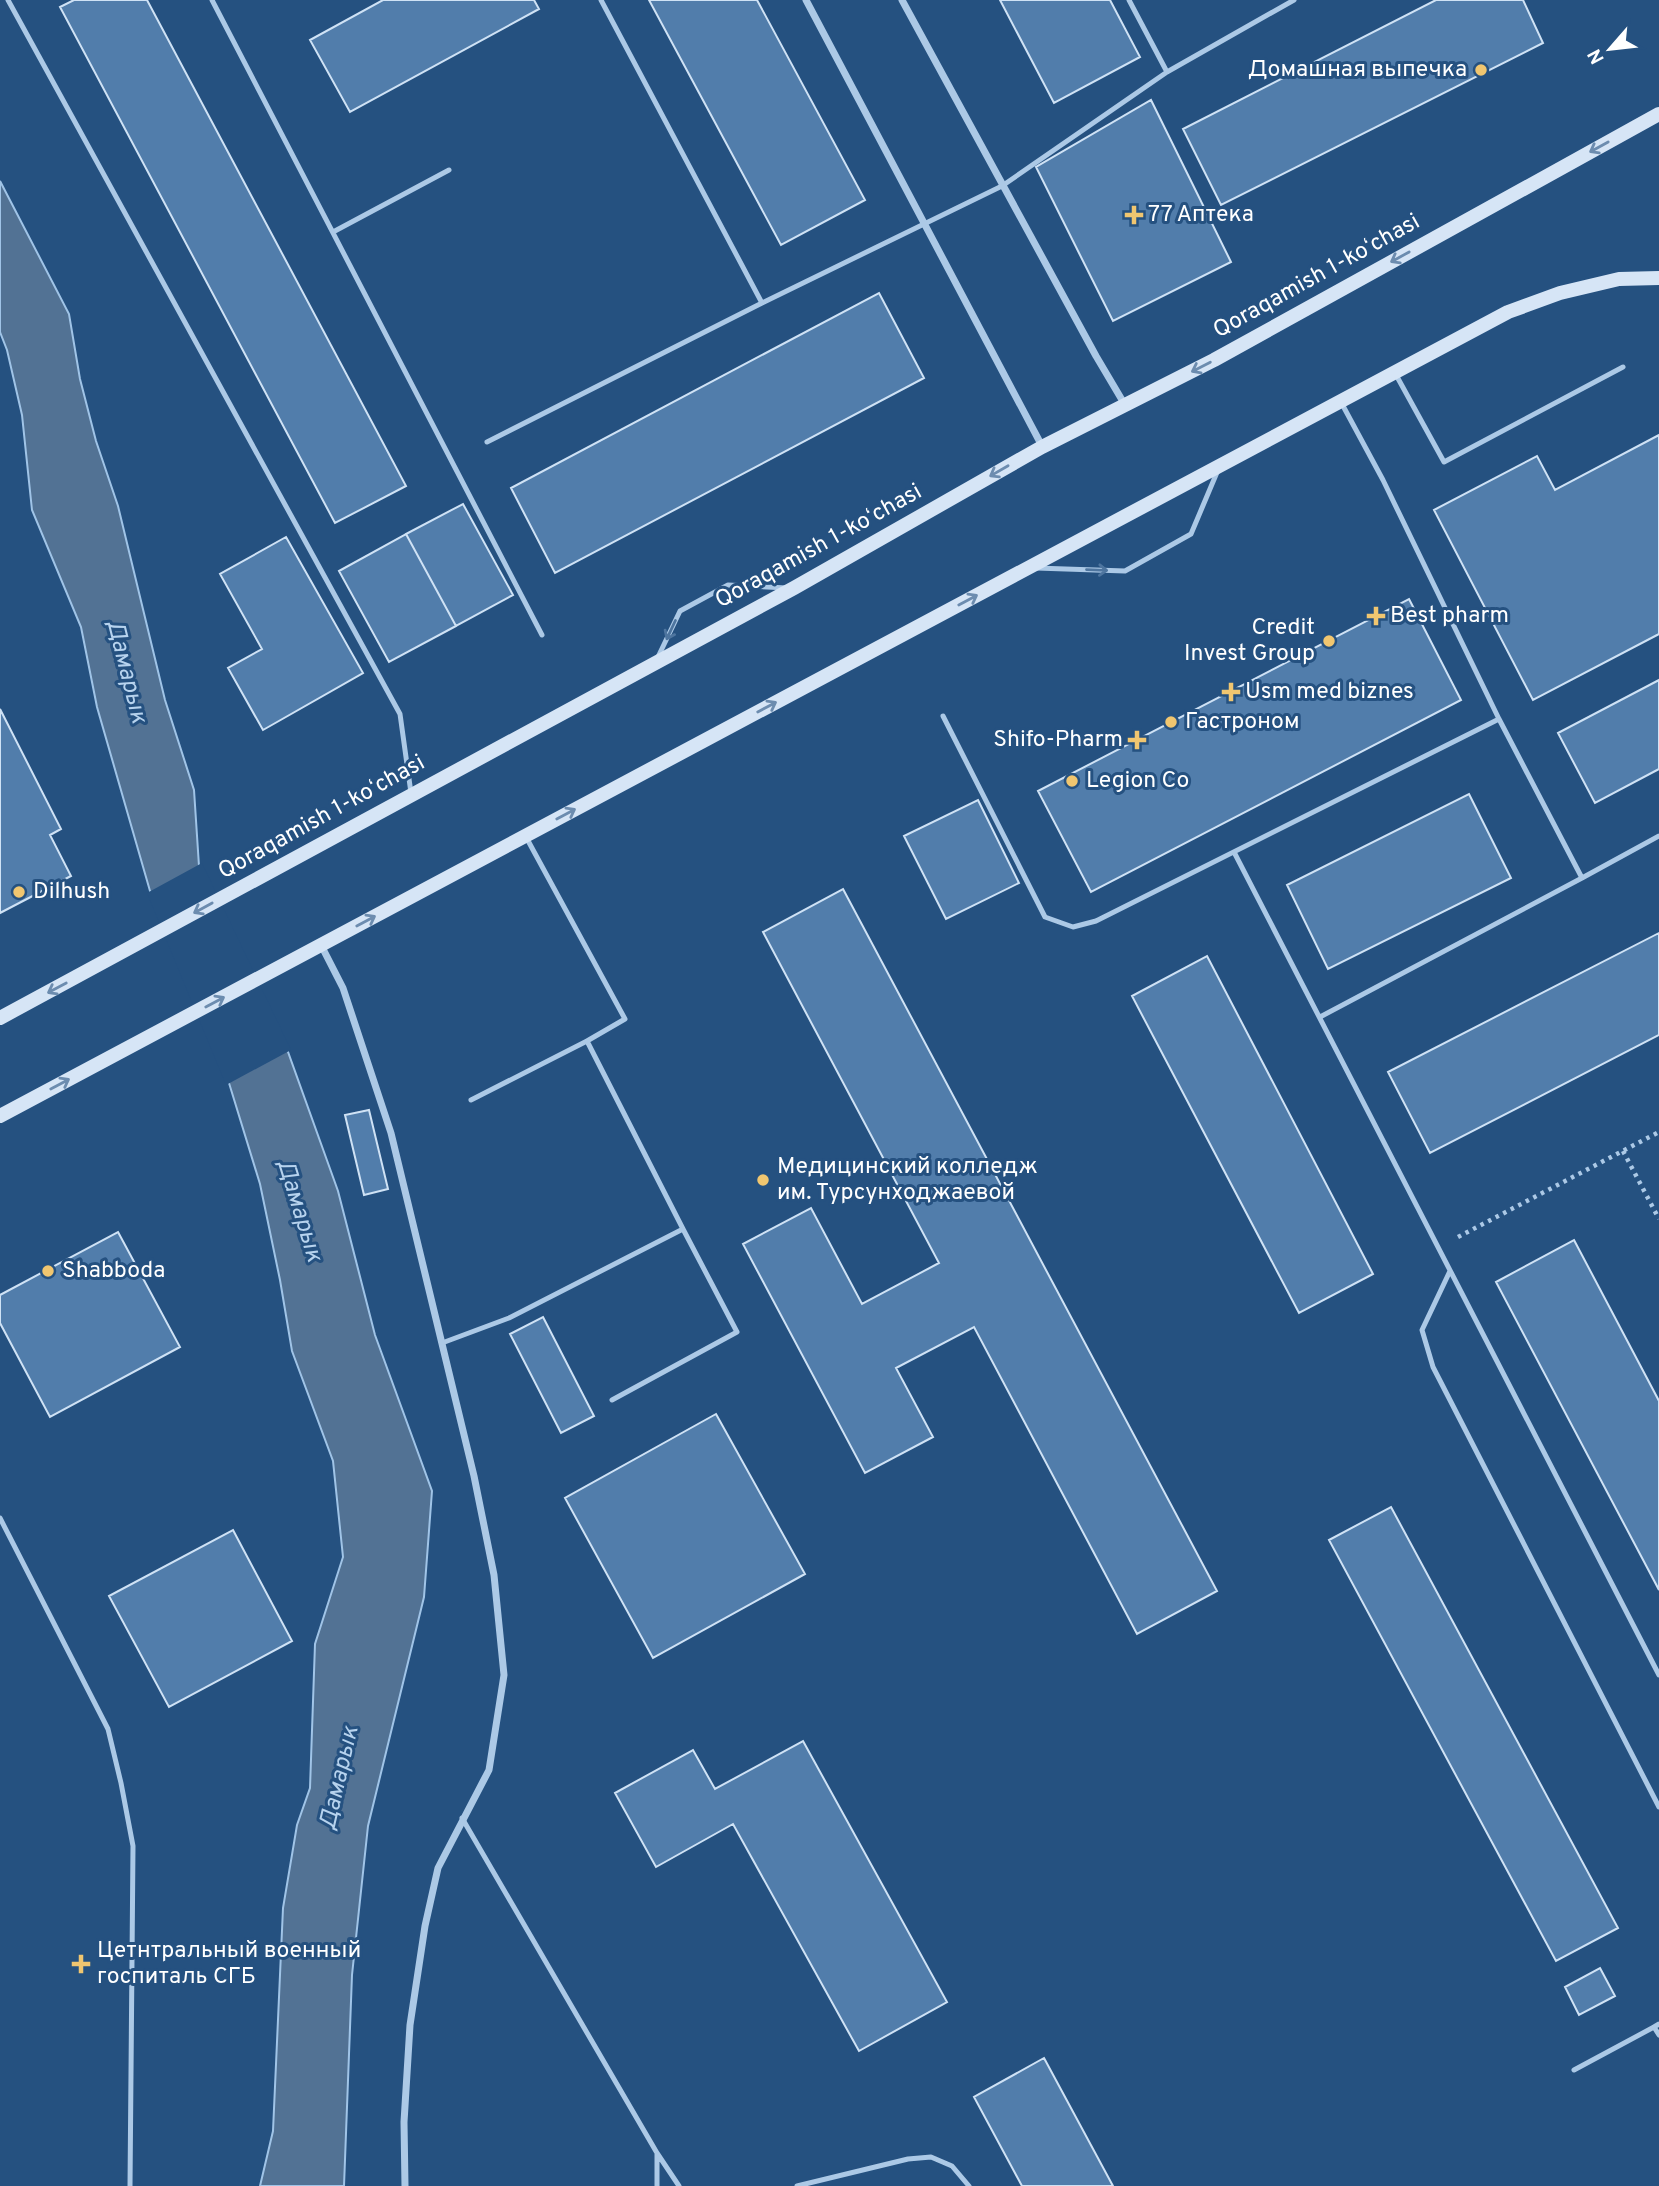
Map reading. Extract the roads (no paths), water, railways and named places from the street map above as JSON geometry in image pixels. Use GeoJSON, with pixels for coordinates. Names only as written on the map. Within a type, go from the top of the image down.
{"type":"FeatureCollection","features":[{"type":"Feature","properties":{"kind":"main road","name":"Qoraqamish 1-koʻchasi"},"geometry":{"type":"LineString","coordinates":[[0,1018],[794,588],[1042,447],[1214,360],[1659,114]]}},
{"type":"Feature","properties":{"kind":"main road"},"geometry":{"type":"LineString","coordinates":[[0,1116],[1508,312],[1560,293],[1619,279],[1659,278]]}},
{"type":"Feature","properties":{"kind":"street"},"geometry":{"type":"LineString","coordinates":[[806,0],[1042,447]]}},
{"type":"Feature","properties":{"kind":"street"},"geometry":{"type":"LineString","coordinates":[[902,0],[1002,186],[1125,405]]}},
{"type":"Feature","properties":{"kind":"street"},"geometry":{"type":"LineString","coordinates":[[321,945],[343,988],[391,1133],[474,1476],[491,1563],[504,1675],[489,1770],[438,1868],[418,1964],[410,2025],[404,2122],[405,2186]]}},
{"type":"Feature","properties":{"kind":"lane"},"geometry":{"type":"LineString","coordinates":[[8,0],[400,714],[411,796]]}},
{"type":"Feature","properties":{"kind":"lane"},"geometry":{"type":"LineString","coordinates":[[212,0],[542,635]]}},
{"type":"Feature","properties":{"kind":"lane"},"geometry":{"type":"LineString","coordinates":[[601,0],[762,303]]}},
{"type":"Feature","properties":{"kind":"lane"},"geometry":{"type":"LineString","coordinates":[[1129,0],[1167,72]]}},
{"type":"Feature","properties":{"kind":"lane"},"geometry":{"type":"LineString","coordinates":[[487,442],[1002,186],[1167,72],[1294,0]]}},
{"type":"Feature","properties":{"kind":"lane"},"geometry":{"type":"LineString","coordinates":[[333,232],[449,170]]}},
{"type":"Feature","properties":{"kind":"lane"},"geometry":{"type":"LineString","coordinates":[[1394,373],[1444,462],[1623,367]]}},
{"type":"Feature","properties":{"kind":"lane"},"geometry":{"type":"LineString","coordinates":[[1340,401],[1582,878]]}},
{"type":"Feature","properties":{"kind":"lane"},"geometry":{"type":"LineString","coordinates":[[1029,568],[1125,571],[1191,534],[1220,466]]}},
{"type":"Feature","properties":{"kind":"lane"},"geometry":{"type":"LineString","coordinates":[[656,663],[680,611],[728,585],[794,588]]}},
{"type":"Feature","properties":{"kind":"lane"},"geometry":{"type":"LineString","coordinates":[[943,716],[1045,917],[1073,927],[1096,921],[1499,719]]}},
{"type":"Feature","properties":{"kind":"lane"},"geometry":{"type":"LineString","coordinates":[[471,1100],[625,1019],[525,836]]}},
{"type":"Feature","properties":{"kind":"lane"},"geometry":{"type":"LineString","coordinates":[[1320,1017],[1659,836]]}},
{"type":"Feature","properties":{"kind":"lane"},"geometry":{"type":"LineString","coordinates":[[1234,852],[1659,1675]]}},
{"type":"Feature","properties":{"kind":"lane"},"geometry":{"type":"LineString","coordinates":[[587,1041],[737,1332],[612,1399]]}},
{"type":"Feature","properties":{"kind":"lane"},"geometry":{"type":"LineString","coordinates":[[442,1343],[509,1318],[683,1229]]}},
{"type":"Feature","properties":{"kind":"lane"},"geometry":{"type":"LineString","coordinates":[[1450,1270],[1422,1330],[1433,1367],[1659,1807]]}},
{"type":"Feature","properties":{"kind":"lane"},"geometry":{"type":"LineString","coordinates":[[0,1518],[108,1729],[121,1783],[133,1846],[130,2186]]}},
{"type":"Feature","properties":{"kind":"lane"},"geometry":{"type":"LineString","coordinates":[[463,1818],[679,2186]]}},
{"type":"Feature","properties":{"kind":"lane"},"geometry":{"type":"LineString","coordinates":[[1574,2070],[1657,2026],[1659,2035]]}},
{"type":"Feature","properties":{"kind":"lane"},"geometry":{"type":"LineString","coordinates":[[657,2152],[657,2186]]}},
{"type":"Feature","properties":{"kind":"lane"},"geometry":{"type":"LineString","coordinates":[[797,2186],[908,2159],[931,2157],[952,2166],[969,2186]]}},
{"type":"Feature","properties":{"kind":"water","name":"Дамарык"},"geometry":{"type":"Polygon","coordinates":[[[0,181],[69,314],[80,379],[96,441],[118,506],[165,700],[194,790],[199,866],[288,1052],[338,1191],[375,1335],[432,1491],[424,1597],[368,1826],[352,1975],[344,2186],[260,2186],[273,2131],[283,1908],[297,1825],[310,1788],[315,1644],[343,1557],[333,1461],[292,1351],[260,1184],[229,1083],[150,891],[97,707],[81,627],[32,510],[22,415],[7,350],[0,332],[0,181]]]}},
{"type":"Feature","properties":{"kind":"place","name":"Домашная выпечка"},"geometry":{"type":"Point","coordinates":[1481,70]}},
{"type":"Feature","properties":{"kind":"place","name":"77 Аптека"},"geometry":{"type":"Point","coordinates":[1134,215]}},
{"type":"Feature","properties":{"kind":"place","name":"Best pharm"},"geometry":{"type":"Point","coordinates":[1376,616]}},
{"type":"Feature","properties":{"kind":"place","name":"Сredit Invest Group"},"geometry":{"type":"Point","coordinates":[1329,641]}},
{"type":"Feature","properties":{"kind":"place","name":"Usm med biznes"},"geometry":{"type":"Point","coordinates":[1231,692]}},
{"type":"Feature","properties":{"kind":"place","name":"Гастроном"},"geometry":{"type":"Point","coordinates":[1171,722]}},
{"type":"Feature","properties":{"kind":"place","name":"Shifo-Pharm"},"geometry":{"type":"Point","coordinates":[1137,740]}},
{"type":"Feature","properties":{"kind":"place","name":"Legion Co"},"geometry":{"type":"Point","coordinates":[1072,781]}},
{"type":"Feature","properties":{"kind":"place","name":"Dilhush"},"geometry":{"type":"Point","coordinates":[19,892]}},
{"type":"Feature","properties":{"kind":"place","name":"Медицинский колледж им. Турсунходжаевой"},"geometry":{"type":"Point","coordinates":[763,1180]}},
{"type":"Feature","properties":{"kind":"place","name":"Shabboda"},"geometry":{"type":"Point","coordinates":[48,1271]}},
{"type":"Feature","properties":{"kind":"place","name":"Цетнтральный военный госпиталь СГБ"},"geometry":{"type":"Point","coordinates":[81,1964]}}]}
